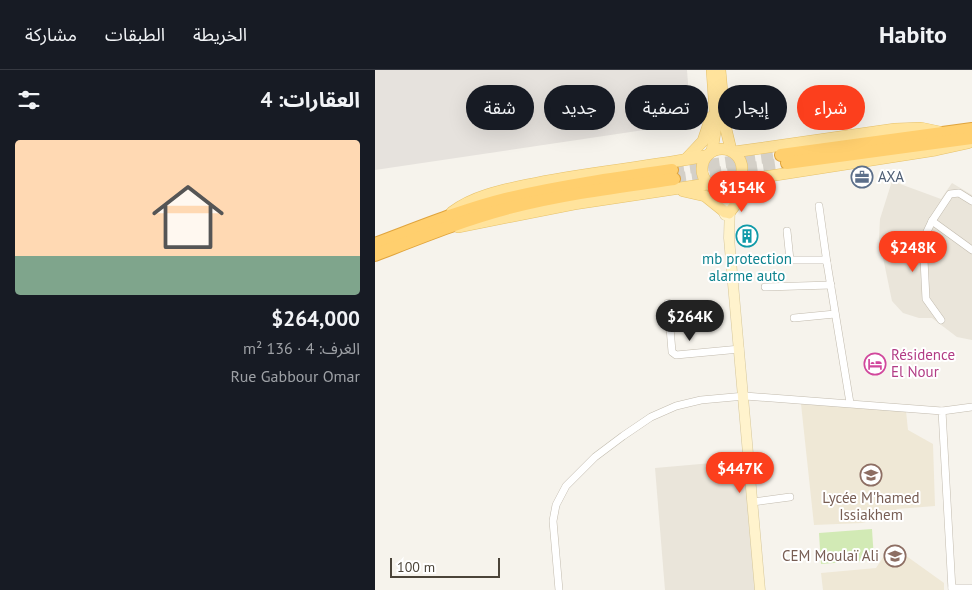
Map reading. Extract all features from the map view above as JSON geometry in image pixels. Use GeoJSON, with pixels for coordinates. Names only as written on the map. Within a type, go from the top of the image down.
{"type":"FeatureCollection","features":[{"type":"Feature","properties":{"kind":"highway"},"geometry":{"type":"LineString","coordinates":[[972,130],[940,132],[784,159],[972,140]]}},
{"type":"Feature","properties":{"kind":"highway"},"geometry":{"type":"LineString","coordinates":[[375,244],[445,223],[529,203],[674,180]]}},
{"type":"Feature","properties":{"kind":"highway"},"geometry":{"type":"LineString","coordinates":[[375,255],[445,223]]}},
{"type":"Feature","properties":{"kind":"main road"},"geometry":{"type":"LineString","coordinates":[[712,70],[716,132],[701,174],[727,213]]}},
{"type":"Feature","properties":{"kind":"main road"},"geometry":{"type":"LineString","coordinates":[[721,70],[725,125],[732,151]]}},
{"type":"Feature","properties":{"kind":"main road"},"geometry":{"type":"LineString","coordinates":[[686,159],[700,146],[707,132],[713,92]]}},
{"type":"Feature","properties":{"kind":"main road"},"geometry":{"type":"LineString","coordinates":[[732,151],[895,129],[921,128],[940,132]]}},
{"type":"Feature","properties":{"kind":"main road"},"geometry":{"type":"LineString","coordinates":[[674,180],[723,188],[738,182],[936,150],[972,140]]}},
{"type":"Feature","properties":{"kind":"main road"},"geometry":{"type":"LineString","coordinates":[[445,223],[470,201],[516,187],[686,159],[709,154],[724,148],[738,156],[743,169],[731,197],[727,213],[745,396],[760,590]]}},
{"type":"Feature","properties":{"kind":"main road"},"geometry":{"type":"LineString","coordinates":[[727,213],[745,192],[770,176]]}},
{"type":"Feature","properties":{"kind":"main road"},"geometry":{"type":"LineString","coordinates":[[674,180],[705,196],[727,213]]}},
{"type":"Feature","properties":{"kind":"street"},"geometry":{"type":"LineString","coordinates":[[941,320],[926,299],[923,240],[950,194],[959,193],[972,201]]}},
{"type":"Feature","properties":{"kind":"street"},"geometry":{"type":"LineString","coordinates":[[819,206],[849,403]]}},
{"type":"Feature","properties":{"kind":"street"},"geometry":{"type":"LineString","coordinates":[[932,222],[972,250]]}},
{"type":"Feature","properties":{"kind":"street"},"geometry":{"type":"LineString","coordinates":[[787,231],[790,260]]}},
{"type":"Feature","properties":{"kind":"street"},"geometry":{"type":"LineString","coordinates":[[771,260],[826,260],[827,263]]}},
{"type":"Feature","properties":{"kind":"street"},"geometry":{"type":"LineString","coordinates":[[765,287],[831,285]]}},
{"type":"Feature","properties":{"kind":"street"},"geometry":{"type":"LineString","coordinates":[[669,303],[672,352],[676,355],[740,348]]}},
{"type":"Feature","properties":{"kind":"street"},"geometry":{"type":"LineString","coordinates":[[794,318],[835,314]]}},
{"type":"Feature","properties":{"kind":"street"},"geometry":{"type":"LineString","coordinates":[[559,590],[553,520],[556,505],[566,486],[595,457],[651,417],[676,406],[701,400],[745,396],[942,411],[972,407]]}},
{"type":"Feature","properties":{"kind":"street"},"geometry":{"type":"LineString","coordinates":[[942,411],[952,589],[972,588]]}},
{"type":"Feature","properties":{"kind":"street"},"geometry":{"type":"LineString","coordinates":[[753,502],[790,497]]}},
{"type":"Feature","properties":{"kind":"shaded area"},"geometry":{"type":"Polygon","coordinates":[[[375,70],[687,70],[688,85],[625,85],[625,130],[644,130],[375,170],[375,70]]]}},
{"type":"Feature","properties":{"kind":"shaded area"},"geometry":{"type":"Polygon","coordinates":[[[892,181],[941,199],[952,183],[972,195],[972,340],[957,337],[932,318],[919,318],[903,313],[892,301],[879,238],[880,219],[892,181]]]}},
{"type":"Feature","properties":{"kind":"shaded area","name":"Lycée M'hamed Issiakhem"},"geometry":{"type":"Polygon","coordinates":[[[801,404],[906,411],[908,430],[933,444],[935,506],[897,509],[882,518],[862,523],[814,525],[801,404]]]}},
{"type":"Feature","properties":{"kind":"shaded area"},"geometry":{"type":"Polygon","coordinates":[[[746,460],[757,590],[665,590],[655,468],[746,460]]]}},
{"type":"Feature","properties":{"kind":"shaded area","name":"CEM Moulaï Ali"},"geometry":{"type":"Polygon","coordinates":[[[891,545],[944,583],[944,590],[823,590],[821,573],[876,568],[891,545]]]}},
{"type":"Feature","properties":{"kind":"green space"},"geometry":{"type":"Polygon","coordinates":[[[872,529],[874,560],[821,564],[819,533],[872,529]]]}},
{"type":"Feature","properties":{"kind":"tunnel"},"geometry":{"type":"LineString","coordinates":[[672,170],[781,155]]}},
{"type":"Feature","properties":{"kind":"tunnel"},"geometry":{"type":"LineString","coordinates":[[674,179],[787,163]]}},
{"type":"Feature","properties":{"kind":"place","name":"AXA"},"geometry":{"type":"Point","coordinates":[862,177]}},
{"type":"Feature","properties":{"kind":"place","name":"mb protection alarme auto"},"geometry":{"type":"Point","coordinates":[747,236]}},
{"type":"Feature","properties":{"kind":"place","name":"Résidence El Nour"},"geometry":{"type":"Point","coordinates":[875,364]}},
{"type":"Feature","properties":{"kind":"place","name":"Lycée M'hamed Issiakhem"},"geometry":{"type":"Point","coordinates":[871,475]}},
{"type":"Feature","properties":{"kind":"place","name":"CEM Moulaï Ali"},"geometry":{"type":"Point","coordinates":[895,556]}}]}
